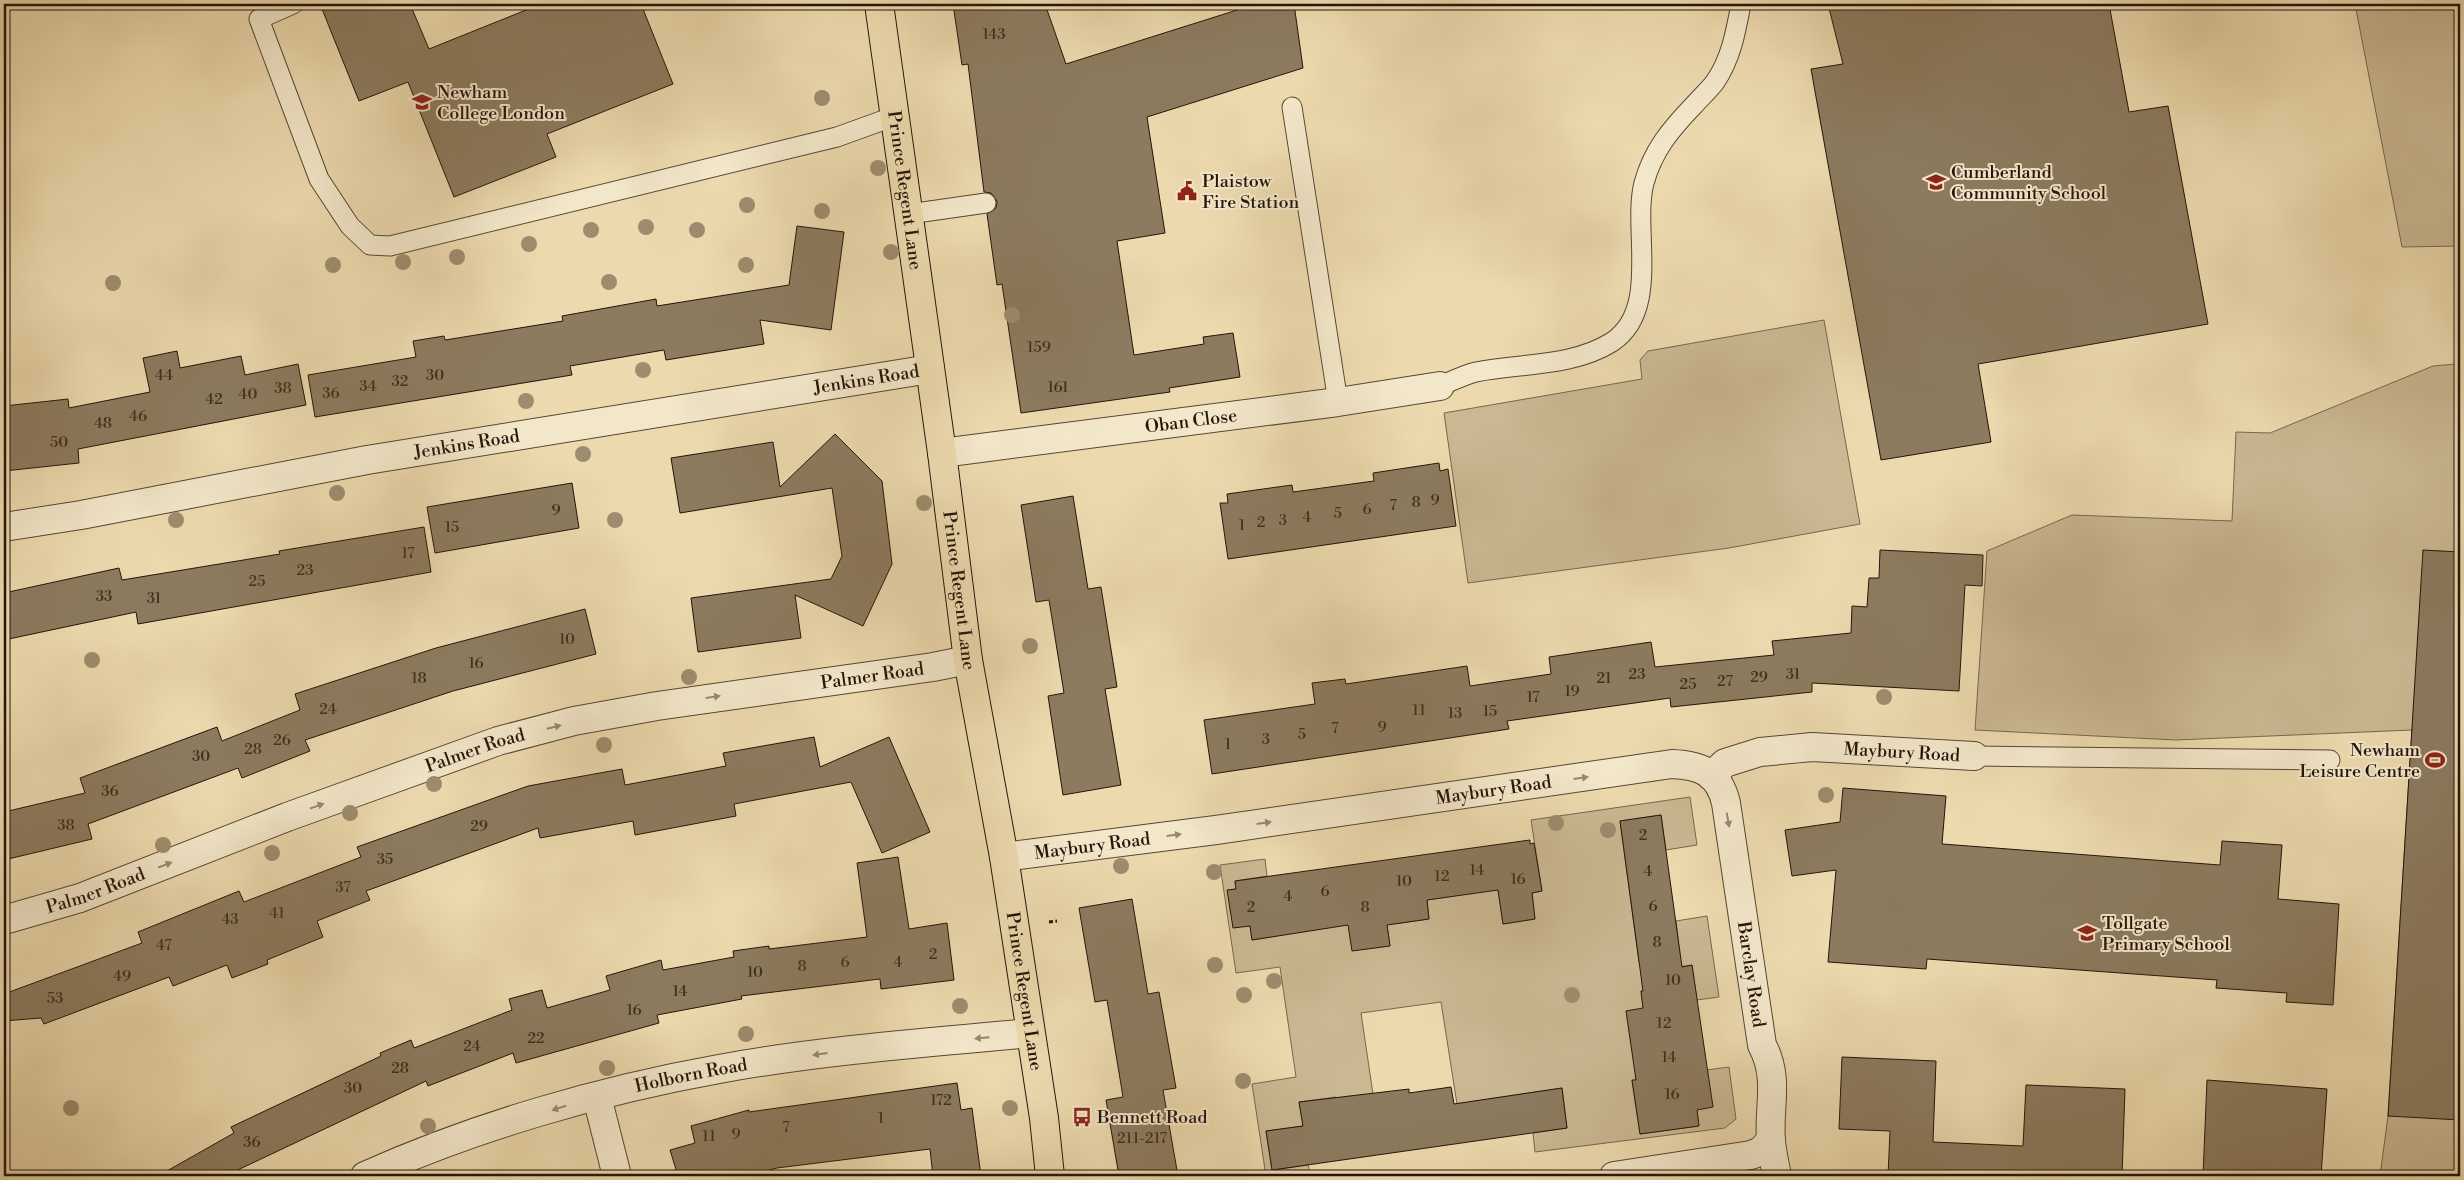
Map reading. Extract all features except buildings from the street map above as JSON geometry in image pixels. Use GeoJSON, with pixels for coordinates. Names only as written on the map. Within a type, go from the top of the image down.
{"type":"FeatureCollection","features":[{"type":"Feature","properties":{"kind":"main road","name":"Prince Regent Lane"},"geometry":{"type":"LineString","coordinates":[[879,4],[942,453],[968,660],[1004,857],[1044,1118],[1050,1176]]}},
{"type":"Feature","properties":{"kind":"street","name":"Jenkins Road"},"geometry":{"type":"LineString","coordinates":[[4,527],[81,515],[367,460],[930,369]]}},
{"type":"Feature","properties":{"kind":"street","name":"Oban Close"},"geometry":{"type":"LineString","coordinates":[[942,453],[1338,402],[1440,386]]}},
{"type":"Feature","properties":{"kind":"street","name":"Palmer Road"},"geometry":{"type":"LineString","coordinates":[[4,920],[80,898],[287,817],[498,741],[574,721],[657,706],[933,667],[968,660]]}},
{"type":"Feature","properties":{"kind":"street","name":"Maybury Road"},"geometry":{"type":"LineString","coordinates":[[1004,857],[1216,830],[1672,764],[1692,765],[1711,776],[1725,763],[1760,752],[1812,747],[1974,756]]}},
{"type":"Feature","properties":{"kind":"street","name":"Barclay Road"},"geometry":{"type":"LineString","coordinates":[[1711,776],[1722,789],[1726,803],[1762,1045],[1770,1066],[1774,1091],[1771,1140],[1777,1176]]}},
{"type":"Feature","properties":{"kind":"street","name":"Holborn Road"},"geometry":{"type":"LineString","coordinates":[[365,1176],[412,1155],[498,1126],[646,1083],[720,1068],[855,1050],[1030,1033]]}},
{"type":"Feature","properties":{"kind":"street"},"geometry":{"type":"LineString","coordinates":[[597,1097],[617,1176]]}},
{"type":"Feature","properties":{"kind":"street"},"geometry":{"type":"LineString","coordinates":[[1614,1176],[1751,1155],[1761,1151],[1771,1140]]}},
{"type":"Feature","properties":{"kind":"lane"},"geometry":{"type":"LineString","coordinates":[[293,4],[259,19],[319,179],[350,226],[370,245],[390,246],[828,139],[895,116]]}},
{"type":"Feature","properties":{"kind":"lane"},"geometry":{"type":"LineString","coordinates":[[1440,386],[1474,373],[1555,362],[1592,352],[1614,341],[1627,326],[1639,298],[1642,277],[1641,210],[1643,186],[1649,165],[1660,143],[1714,83],[1730,52],[1741,4]]}},
{"type":"Feature","properties":{"kind":"lane"},"geometry":{"type":"LineString","coordinates":[[1292,107],[1338,402]]}},
{"type":"Feature","properties":{"kind":"lane"},"geometry":{"type":"LineString","coordinates":[[909,214],[986,203]]}},
{"type":"Feature","properties":{"kind":"lane"},"geometry":{"type":"LineString","coordinates":[[1974,756],[2330,760]]}},
{"type":"Feature","properties":{"kind":"path"},"geometry":{"type":"LineString","coordinates":[[1048,922],[1057,921]]}},
{"type":"Feature","properties":{"kind":"shaded area"},"geometry":{"type":"Polygon","coordinates":[[[2355,4],[2460,4],[2460,246],[2402,247],[2355,4]]]}},
{"type":"Feature","properties":{"kind":"shaded area"},"geometry":{"type":"Polygon","coordinates":[[[2460,304],[2460,1176],[2380,1176],[2388,1116],[2412,730],[2176,740],[1975,730],[1987,551],[2072,515],[2232,521],[2236,432],[2270,433],[2433,366],[2456,364],[2460,304]]]}},
{"type":"Feature","properties":{"kind":"shaded area"},"geometry":{"type":"Polygon","coordinates":[[[1824,320],[1860,524],[1729,548],[1468,583],[1444,413],[1642,379],[1640,360],[1648,351],[1824,320]]]}},
{"type":"Feature","properties":{"kind":"shaded area"},"geometry":{"type":"Polygon","coordinates":[[[1690,797],[1697,845],[1666,850],[1661,815],[1620,821],[1639,962],[1680,957],[1676,921],[1707,916],[1719,997],[1697,1000],[1692,965],[1650,971],[1652,989],[1641,991],[1643,1008],[1636,1080],[1632,1081],[1640,1134],[1699,1126],[1697,1110],[1707,1070],[1729,1067],[1736,1119],[1725,1128],[1535,1152],[1533,1133],[1567,1128],[1562,1088],[1457,1104],[1441,1002],[1361,1013],[1373,1094],[1339,1119],[1336,1097],[1299,1102],[1303,1126],[1266,1131],[1272,1170],[1308,1165],[1311,1176],[1266,1176],[1252,1084],[1296,1077],[1280,967],[1236,973],[1220,865],[1265,859],[1267,876],[1235,881],[1236,889],[1228,890],[1250,926],[1252,940],[1276,936],[1274,923],[1346,910],[1390,946],[1384,904],[1394,924],[1429,919],[1427,900],[1498,889],[1503,924],[1535,919],[1532,893],[1542,891],[1531,820],[1690,797]]]}},
{"type":"Feature","properties":{"kind":"place","name":"Newham College London"},"geometry":{"type":"Point","coordinates":[422,102]}},
{"type":"Feature","properties":{"kind":"place","name":"Cumberland Community School"},"geometry":{"type":"Point","coordinates":[1936,182]}},
{"type":"Feature","properties":{"kind":"place","name":"Plaistow Fire Station"},"geometry":{"type":"Point","coordinates":[1187,191]}},
{"type":"Feature","properties":{"kind":"place","name":"Newham Leisure Centre"},"geometry":{"type":"Point","coordinates":[2435,760]}},
{"type":"Feature","properties":{"kind":"place","name":"Tollgate Primary School"},"geometry":{"type":"Point","coordinates":[2087,933]}},
{"type":"Feature","properties":{"kind":"place","name":"Bennett Road"},"geometry":{"type":"Point","coordinates":[1082,1117]}}]}
